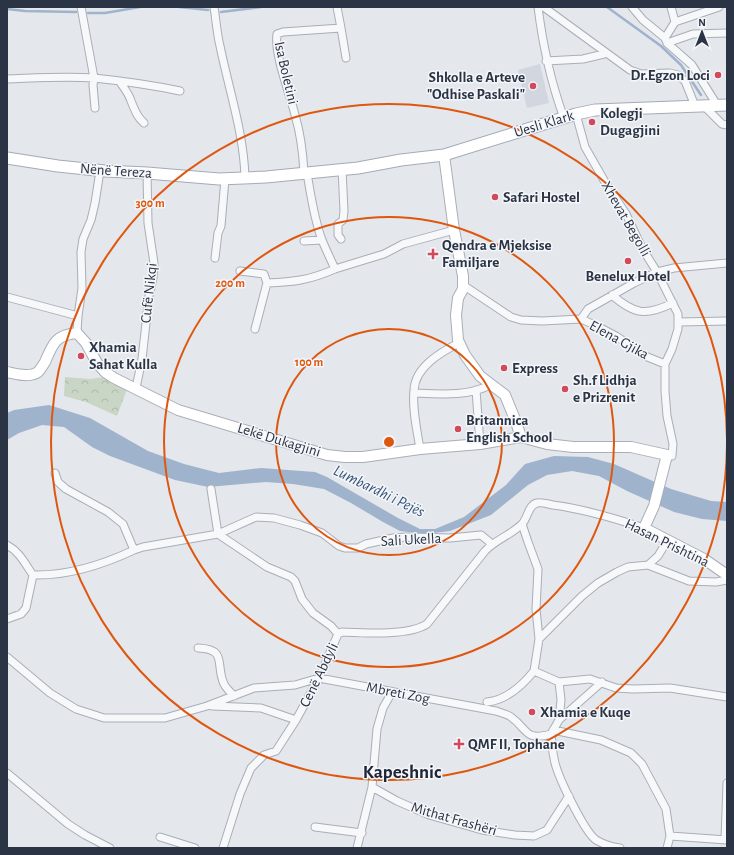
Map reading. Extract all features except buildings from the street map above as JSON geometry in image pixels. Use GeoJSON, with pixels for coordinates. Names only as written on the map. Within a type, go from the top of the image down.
{"type":"FeatureCollection","features":[{"type":"Feature","properties":{"kind":"main road","name":"Uesli Klark"},"geometry":{"type":"LineString","coordinates":[[444,155],[576,114],[595,110],[722,105]]}},
{"type":"Feature","properties":{"kind":"main road","name":"Nënë Tereza"},"geometry":{"type":"LineString","coordinates":[[7,161],[100,171],[225,179],[306,173],[444,155]]}},
{"type":"Feature","properties":{"kind":"street"},"geometry":{"type":"LineString","coordinates":[[81,7],[94,78],[93,85],[95,108]]}},
{"type":"Feature","properties":{"kind":"street"},"geometry":{"type":"LineString","coordinates":[[214,7],[219,45],[231,92],[242,146],[245,178]]}},
{"type":"Feature","properties":{"kind":"street"},"geometry":{"type":"LineString","coordinates":[[338,7],[346,58]]}},
{"type":"Feature","properties":{"kind":"street"},"geometry":{"type":"LineString","coordinates":[[632,7],[643,20],[692,65],[722,105]]}},
{"type":"Feature","properties":{"kind":"street"},"geometry":{"type":"LineString","coordinates":[[666,41],[675,22],[671,7]]}},
{"type":"Feature","properties":{"kind":"street"},"geometry":{"type":"LineString","coordinates":[[675,22],[719,7]]}},
{"type":"Feature","properties":{"kind":"street"},"geometry":{"type":"LineString","coordinates":[[542,8],[546,62],[564,118]]}},
{"type":"Feature","properties":{"kind":"street"},"geometry":{"type":"LineString","coordinates":[[542,8],[630,70],[641,74],[670,73],[678,75],[685,81],[699,106],[722,124],[727,126]]}},
{"type":"Feature","properties":{"kind":"street","name":"Isa Boletini"},"geometry":{"type":"LineString","coordinates":[[306,173],[303,145],[279,60],[276,41],[277,34],[283,32],[341,28]]}},
{"type":"Feature","properties":{"kind":"street"},"geometry":{"type":"LineString","coordinates":[[666,41],[693,34],[727,33]]}},
{"type":"Feature","properties":{"kind":"street"},"geometry":{"type":"LineString","coordinates":[[546,62],[583,59],[604,54]]}},
{"type":"Feature","properties":{"kind":"street"},"geometry":{"type":"LineString","coordinates":[[7,79],[64,77],[94,78],[180,91]]}},
{"type":"Feature","properties":{"kind":"street"},"geometry":{"type":"LineString","coordinates":[[120,82],[132,102],[134,111],[138,118],[144,123]]}},
{"type":"Feature","properties":{"kind":"street","name":"Xhevat Begolli"},"geometry":{"type":"LineString","coordinates":[[576,114],[585,148],[604,182],[626,214],[642,248],[658,272],[678,314],[679,322]]}},
{"type":"Feature","properties":{"kind":"street"},"geometry":{"type":"LineString","coordinates":[[444,155],[454,230],[463,276],[463,285],[458,298],[456,315],[459,343],[465,355],[480,376],[505,395],[521,437]]}},
{"type":"Feature","properties":{"kind":"street"},"geometry":{"type":"LineString","coordinates":[[341,239],[338,235],[338,224],[343,220],[344,211],[342,169]]}},
{"type":"Feature","properties":{"kind":"street"},"geometry":{"type":"LineString","coordinates":[[7,372],[20,375],[38,372],[54,343],[59,337],[66,334],[77,333],[82,288],[81,252],[83,239],[92,215],[100,171]]}},
{"type":"Feature","properties":{"kind":"street","name":"Cufë Nikqi"},"geometry":{"type":"LineString","coordinates":[[136,388],[142,359],[150,296],[154,278],[154,263],[146,199],[147,173]]}},
{"type":"Feature","properties":{"kind":"street"},"geometry":{"type":"LineString","coordinates":[[306,173],[311,201],[322,240],[335,269]]}},
{"type":"Feature","properties":{"kind":"street"},"geometry":{"type":"LineString","coordinates":[[215,258],[218,233],[221,226],[225,179]]}},
{"type":"Feature","properties":{"kind":"street"},"geometry":{"type":"LineString","coordinates":[[267,283],[302,281],[384,254],[402,244],[454,230]]}},
{"type":"Feature","properties":{"kind":"street"},"geometry":{"type":"LineString","coordinates":[[304,241],[322,240]]}},
{"type":"Feature","properties":{"kind":"street"},"geometry":{"type":"LineString","coordinates":[[581,319],[588,309],[658,272],[674,268],[727,263]]}},
{"type":"Feature","properties":{"kind":"street"},"geometry":{"type":"LineString","coordinates":[[240,271],[264,274],[267,283],[256,329]]}},
{"type":"Feature","properties":{"kind":"street","name":"Elena Gjika"},"geometry":{"type":"LineString","coordinates":[[463,285],[511,317],[521,320],[542,321],[581,319],[616,336],[645,356],[665,364]]}},
{"type":"Feature","properties":{"kind":"street"},"geometry":{"type":"LineString","coordinates":[[612,295],[624,305],[638,312],[658,311],[673,303]]}},
{"type":"Feature","properties":{"kind":"street"},"geometry":{"type":"LineString","coordinates":[[7,297],[78,316]]}},
{"type":"Feature","properties":{"kind":"street"},"geometry":{"type":"LineString","coordinates":[[644,528],[654,506],[670,453],[672,434],[667,416],[665,364],[672,349],[679,322],[727,321]]}},
{"type":"Feature","properties":{"kind":"street","name":"Lekë Dukagjini"},"geometry":{"type":"LineString","coordinates":[[77,333],[86,342],[97,363],[105,372],[178,410],[327,455],[363,457],[420,449],[480,444],[521,437],[547,444],[573,447],[631,447],[670,453]]}},
{"type":"Feature","properties":{"kind":"street"},"geometry":{"type":"LineString","coordinates":[[420,449],[414,393],[418,376],[438,355],[459,343]]}},
{"type":"Feature","properties":{"kind":"street"},"geometry":{"type":"LineString","coordinates":[[414,393],[441,394],[476,390],[483,389],[491,384]]}},
{"type":"Feature","properties":{"kind":"street"},"geometry":{"type":"LineString","coordinates":[[476,390],[480,444]]}},
{"type":"Feature","properties":{"kind":"street"},"geometry":{"type":"LineString","coordinates":[[55,473],[58,482],[66,489],[108,512],[123,524],[134,550]]}},
{"type":"Feature","properties":{"kind":"street"},"geometry":{"type":"LineString","coordinates":[[211,489],[218,534],[267,567],[290,577],[295,581],[302,599],[313,613],[331,626],[338,634]]}},
{"type":"Feature","properties":{"kind":"street","name":"Hasan Prishtina"},"geometry":{"type":"LineString","coordinates":[[522,524],[531,506],[537,503],[563,506],[609,516],[644,528],[704,559],[727,576]]}},
{"type":"Feature","properties":{"kind":"street","name":"Sali Ukella"},"geometry":{"type":"LineString","coordinates":[[33,575],[84,570],[143,547],[218,534],[256,517],[274,518],[300,525],[322,533],[339,546],[345,548],[358,548],[381,540],[398,538],[450,538],[481,535],[492,544]]}},
{"type":"Feature","properties":{"kind":"street"},"geometry":{"type":"LineString","coordinates":[[487,702],[498,700],[519,688],[526,682],[534,671],[539,639],[536,609],[538,569],[522,524]]}},
{"type":"Feature","properties":{"kind":"street","name":"Cenë Abdyli"},"geometry":{"type":"LineString","coordinates":[[223,848],[240,794],[251,768],[264,755],[276,751],[296,720],[319,678],[338,634],[342,632],[376,633],[420,629],[431,620],[492,544],[522,524]]}},
{"type":"Feature","properties":{"kind":"street"},"geometry":{"type":"LineString","coordinates":[[648,565],[658,556],[667,541]]}},
{"type":"Feature","properties":{"kind":"street"},"geometry":{"type":"LineString","coordinates":[[7,545],[21,556],[33,575],[26,608],[21,614],[7,619]]}},
{"type":"Feature","properties":{"kind":"street"},"geometry":{"type":"LineString","coordinates":[[539,639],[582,596],[598,583],[628,567],[648,565],[689,581],[716,582],[727,580]]}},
{"type":"Feature","properties":{"kind":"street"},"geometry":{"type":"LineString","coordinates":[[198,648],[211,650],[216,654],[224,684],[234,696]]}},
{"type":"Feature","properties":{"kind":"street","name":"Mbreti Zog"},"geometry":{"type":"LineString","coordinates":[[7,657],[50,693],[76,709],[104,718],[165,718],[207,706],[254,688],[295,686],[319,678],[496,711],[511,717],[532,736],[537,737],[552,732],[601,740],[631,753],[642,764],[666,809],[670,836]]}},
{"type":"Feature","properties":{"kind":"street"},"geometry":{"type":"LineString","coordinates":[[534,671],[559,682],[590,679],[616,688],[633,690],[670,688],[727,697]]}},
{"type":"Feature","properties":{"kind":"street"},"geometry":{"type":"LineString","coordinates":[[559,682],[561,700],[560,720]]}},
{"type":"Feature","properties":{"kind":"street"},"geometry":{"type":"LineString","coordinates":[[602,682],[560,720],[552,732],[554,759],[562,784],[585,828],[596,840],[613,847],[620,848]]}},
{"type":"Feature","properties":{"kind":"street"},"geometry":{"type":"LineString","coordinates":[[357,848],[362,833],[372,787],[377,729],[383,708],[392,692]]}},
{"type":"Feature","properties":{"kind":"street","name":"Mbreti Zog"},"geometry":{"type":"LineString","coordinates":[[207,706],[261,708],[296,720]]}},
{"type":"Feature","properties":{"kind":"street"},"geometry":{"type":"LineString","coordinates":[[7,773],[68,824],[110,848]]}},
{"type":"Feature","properties":{"kind":"street"},"geometry":{"type":"LineString","coordinates":[[667,848],[670,836],[726,840],[727,783]]}},
{"type":"Feature","properties":{"kind":"street","name":"Mithat Frashëri"},"geometry":{"type":"LineString","coordinates":[[372,787],[396,801],[428,815],[482,830],[534,836],[547,830],[569,796]]}},
{"type":"Feature","properties":{"kind":"street"},"geometry":{"type":"LineString","coordinates":[[315,827],[362,833]]}},
{"type":"Feature","properties":{"kind":"street"},"geometry":{"type":"LineString","coordinates":[[160,837],[195,848]]}},
{"type":"Feature","properties":{"kind":"shaded area","name":"Shkolla e Arteve \"Odhise Paskali\""},"geometry":{"type":"Polygon","coordinates":[[[540,64],[549,103],[527,108],[518,70],[540,64]]]}},
{"type":"Feature","properties":{"kind":"green space"},"geometry":{"type":"Polygon","coordinates":[[[65,377],[90,379],[106,377],[127,389],[117,416],[86,402],[64,396],[65,377]]]}},
{"type":"Feature","properties":{"kind":"water"},"geometry":{"type":"Polygon","coordinates":[[[49,405],[90,418],[148,451],[184,464],[219,473],[261,468],[315,472],[327,477],[420,529],[435,529],[464,517],[506,485],[525,464],[554,456],[588,457],[614,464],[671,489],[711,501],[727,502],[727,521],[702,519],[674,512],[627,491],[599,476],[572,471],[547,475],[528,485],[491,515],[450,531],[426,534],[400,531],[324,489],[293,484],[266,482],[208,487],[175,480],[110,456],[92,447],[64,427],[42,425],[19,433],[7,440],[7,413],[14,410],[49,405]]]}},
{"type":"Feature","properties":{"kind":"waterway"},"geometry":{"type":"LineString","coordinates":[[88,13],[105,13],[140,7]]}},
{"type":"Feature","properties":{"kind":"waterway"},"geometry":{"type":"LineString","coordinates":[[179,7],[208,10]]}},
{"type":"Feature","properties":{"kind":"waterway"},"geometry":{"type":"LineString","coordinates":[[221,12],[261,7]]}},
{"type":"Feature","properties":{"kind":"waterway"},"geometry":{"type":"LineString","coordinates":[[607,7],[661,46],[681,65],[701,95]]}},
{"type":"Feature","properties":{"kind":"waterway"},"geometry":{"type":"LineString","coordinates":[[7,9],[25,11],[76,12]]}},
{"type":"Feature","properties":{"kind":"place","name":"Dr.Egzon Loci"},"geometry":{"type":"Point","coordinates":[718,75]}},
{"type":"Feature","properties":{"kind":"place","name":"Shkolla e Arteve \"Odhise Paskali\""},"geometry":{"type":"Point","coordinates":[533,86]}},
{"type":"Feature","properties":{"kind":"place","name":"Kolegji Dugagjini"},"geometry":{"type":"Point","coordinates":[592,122]}},
{"type":"Feature","properties":{"kind":"place","name":"Safari Hostel"},"geometry":{"type":"Point","coordinates":[495,197]}},
{"type":"Feature","properties":{"kind":"place","name":"Qendra e Mjeksise Familjare"},"geometry":{"type":"Point","coordinates":[433,254]}},
{"type":"Feature","properties":{"kind":"place","name":"Benelux Hotel"},"geometry":{"type":"Point","coordinates":[628,261]}},
{"type":"Feature","properties":{"kind":"place","name":"Xhamia Sahat Kulla"},"geometry":{"type":"Point","coordinates":[81,356]}},
{"type":"Feature","properties":{"kind":"place","name":"Express"},"geometry":{"type":"Point","coordinates":[504,368]}},
{"type":"Feature","properties":{"kind":"place","name":"Sh.f Lidhja e Prizrenit"},"geometry":{"type":"Point","coordinates":[565,389]}},
{"type":"Feature","properties":{"kind":"place","name":"Britannica English School"},"geometry":{"type":"Point","coordinates":[458,429]}},
{"type":"Feature","properties":{"kind":"place","name":"Xhamia e Kuqe"},"geometry":{"type":"Point","coordinates":[532,712]}},
{"type":"Feature","properties":{"kind":"place","name":"QMF II, Tophane"},"geometry":{"type":"Point","coordinates":[459,744]}},
{"type":"Feature","properties":{"kind":"district","name":"Kapeshnic"},"geometry":{"type":"Point","coordinates":[402,772]}},
{"type":"Feature","properties":{"kind":"water label","name":"Lumbardhi i Pejës"},"geometry":{"type":"Point","coordinates":[379,491]}}]}
